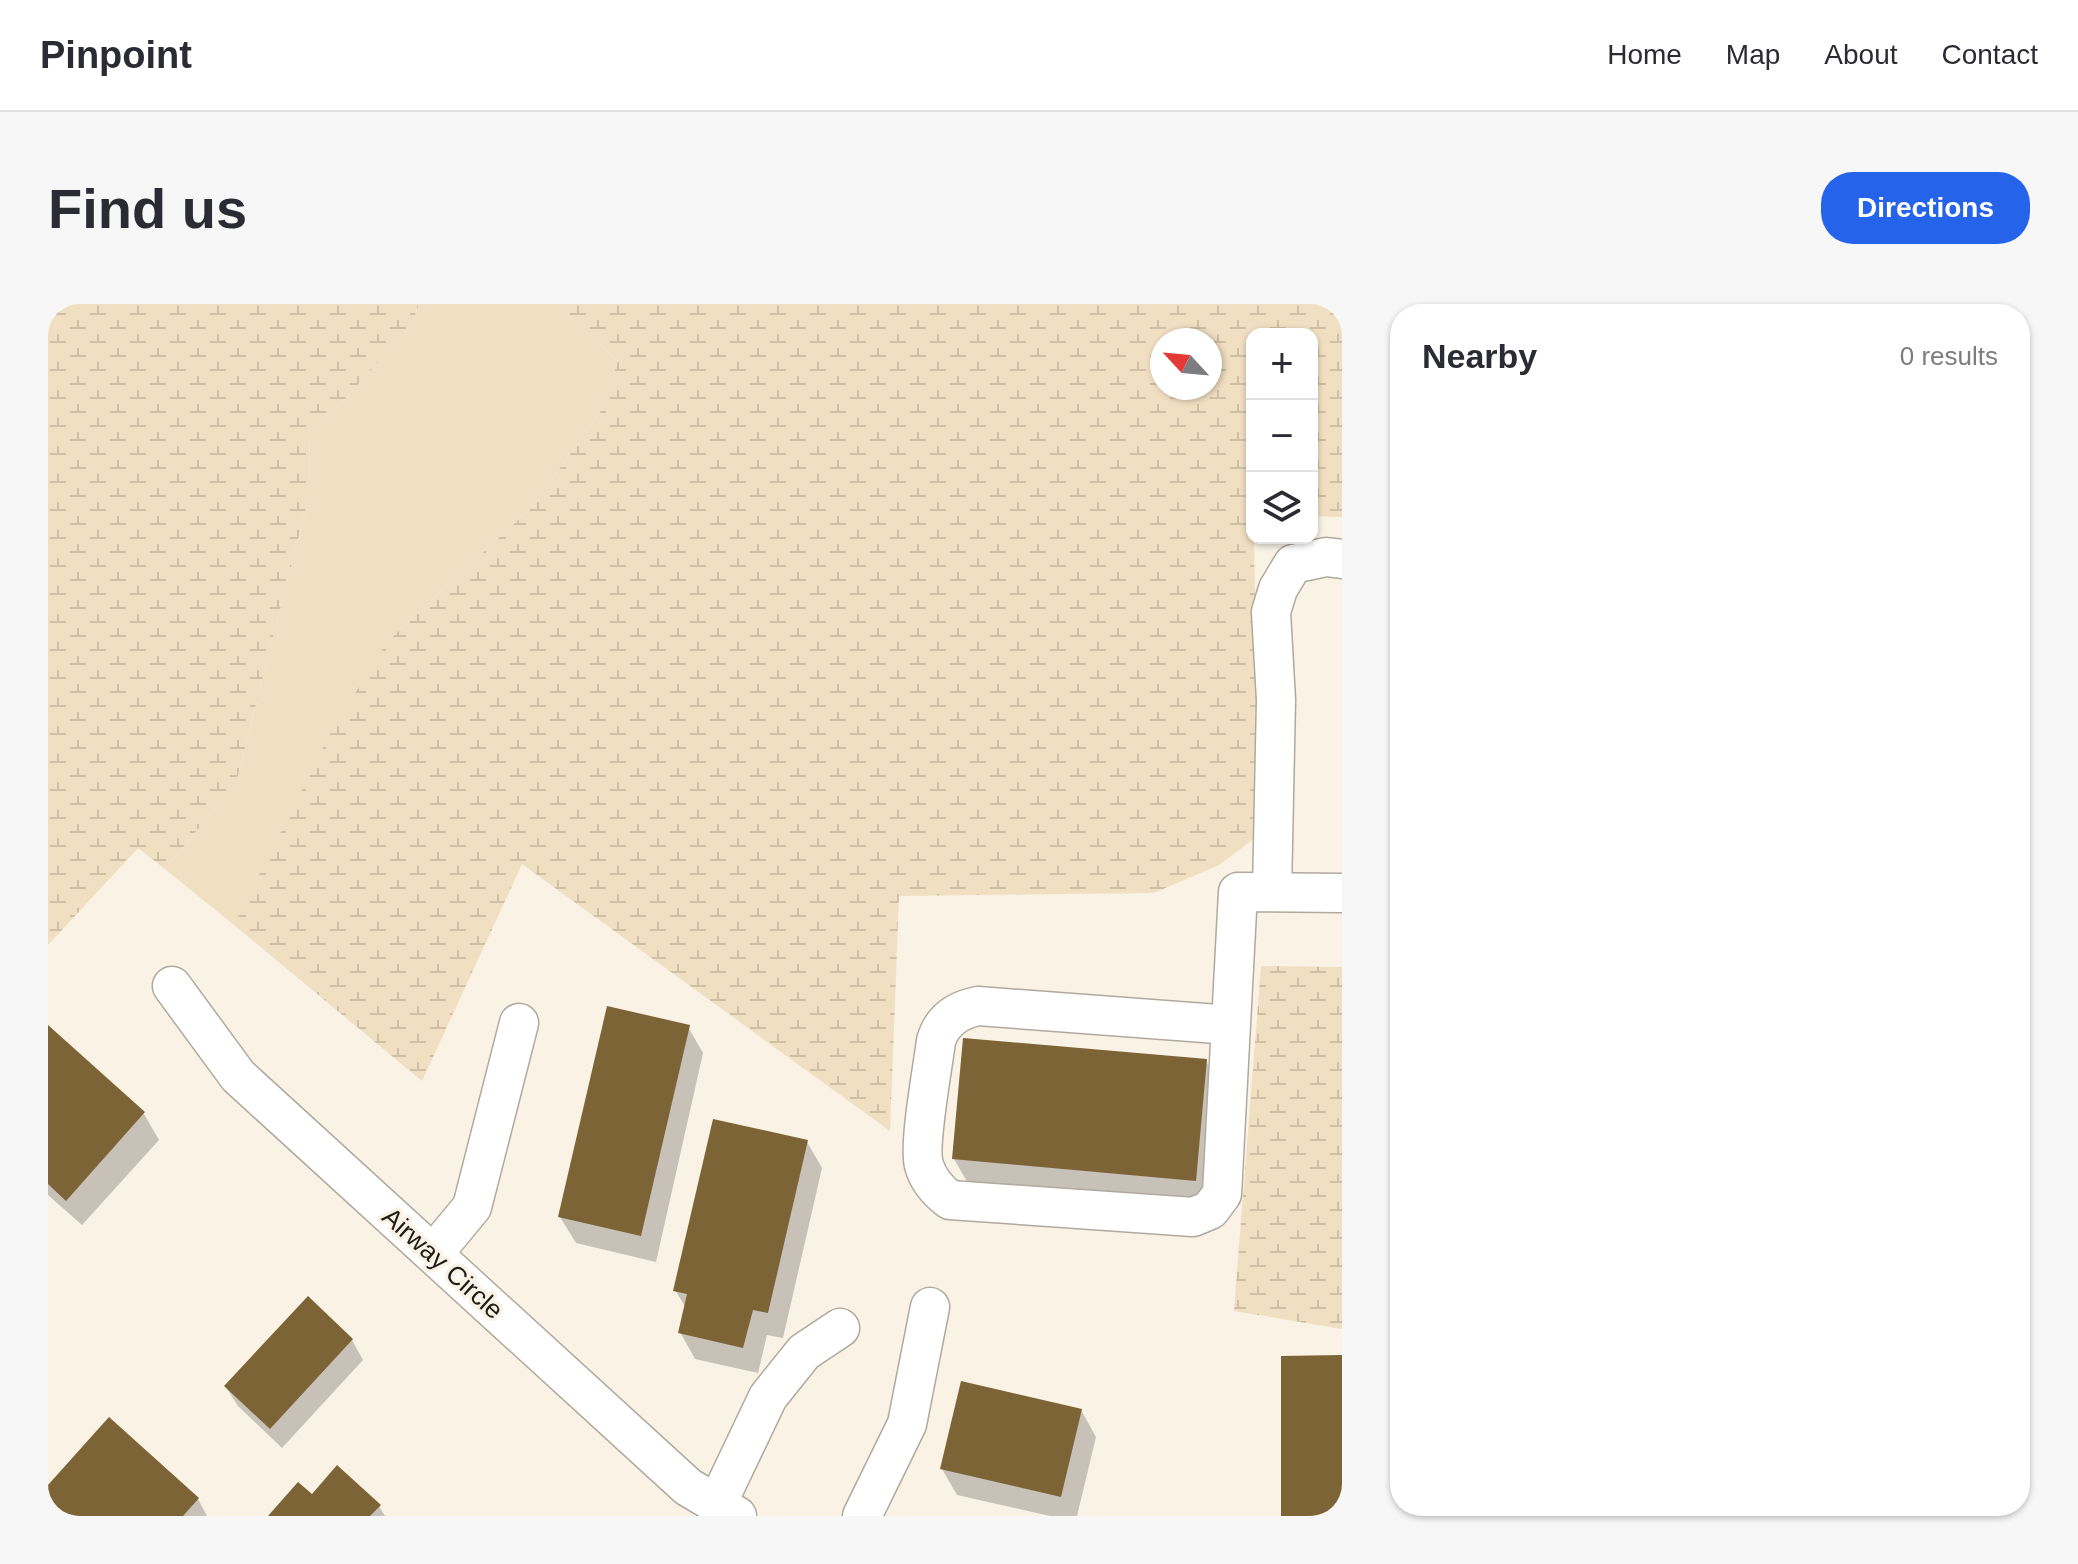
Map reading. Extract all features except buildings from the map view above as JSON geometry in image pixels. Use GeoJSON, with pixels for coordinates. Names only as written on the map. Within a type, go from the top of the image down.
{"type":"FeatureCollection","features":[{"type":"Feature","properties":{"kind":"street"},"geometry":{"type":"LineString","coordinates":[[1231,1025],[978,1006],[958,1012],[942,1026],[936,1041],[922,1158],[924,1168],[934,1186],[950,1200],[1193,1217],[1203,1214],[1218,1202],[1222,1194],[1231,1025],[1255,892],[1276,700],[1271,612],[1278,589],[1293,564],[1326,557],[1342,559]]}},
{"type":"Feature","properties":{"kind":"street"},"geometry":{"type":"LineString","coordinates":[[1255,892],[1342,893]]}},
{"type":"Feature","properties":{"kind":"street","name":"Airway Circle"},"geometry":{"type":"LineString","coordinates":[[172,986],[238,1076],[688,1487],[727,1510]]}},
{"type":"Feature","properties":{"kind":"street"},"geometry":{"type":"LineString","coordinates":[[433,1254],[472,1207],[519,1023]]}},
{"type":"Feature","properties":{"kind":"street"},"geometry":{"type":"LineString","coordinates":[[862,1516],[907,1424],[930,1307]]}},
{"type":"Feature","properties":{"kind":"street"},"geometry":{"type":"LineString","coordinates":[[727,1510],[768,1397],[804,1352],[840,1328]]}},
{"type":"Feature","properties":{"kind":"green space"},"geometry":{"type":"Polygon","coordinates":[[[48,304],[419,304],[411,326],[344,400],[310,430],[309,496],[236,783],[165,869],[138,848],[48,945],[48,304]]]}},
{"type":"Feature","properties":{"kind":"green space"},"geometry":{"type":"Polygon","coordinates":[[[419,304],[563,304],[569,317],[618,361],[603,408],[532,507],[388,641],[234,925],[165,869],[236,783],[309,496],[310,430],[344,400],[411,326],[419,304]]]}},
{"type":"Feature","properties":{"kind":"green space"},"geometry":{"type":"Polygon","coordinates":[[[563,304],[1342,304],[1342,517],[1318,516],[1318,328],[1246,328],[1246,544],[1254,544],[1259,835],[1219,865],[1154,893],[899,896],[890,1131],[522,864],[422,1081],[234,925],[333,728],[388,641],[532,507],[603,408],[618,361],[569,317],[563,304]]]}},
{"type":"Feature","properties":{"kind":"green space"},"geometry":{"type":"Polygon","coordinates":[[[1261,966],[1342,967],[1342,1329],[1234,1311],[1261,966]]]}}]}
